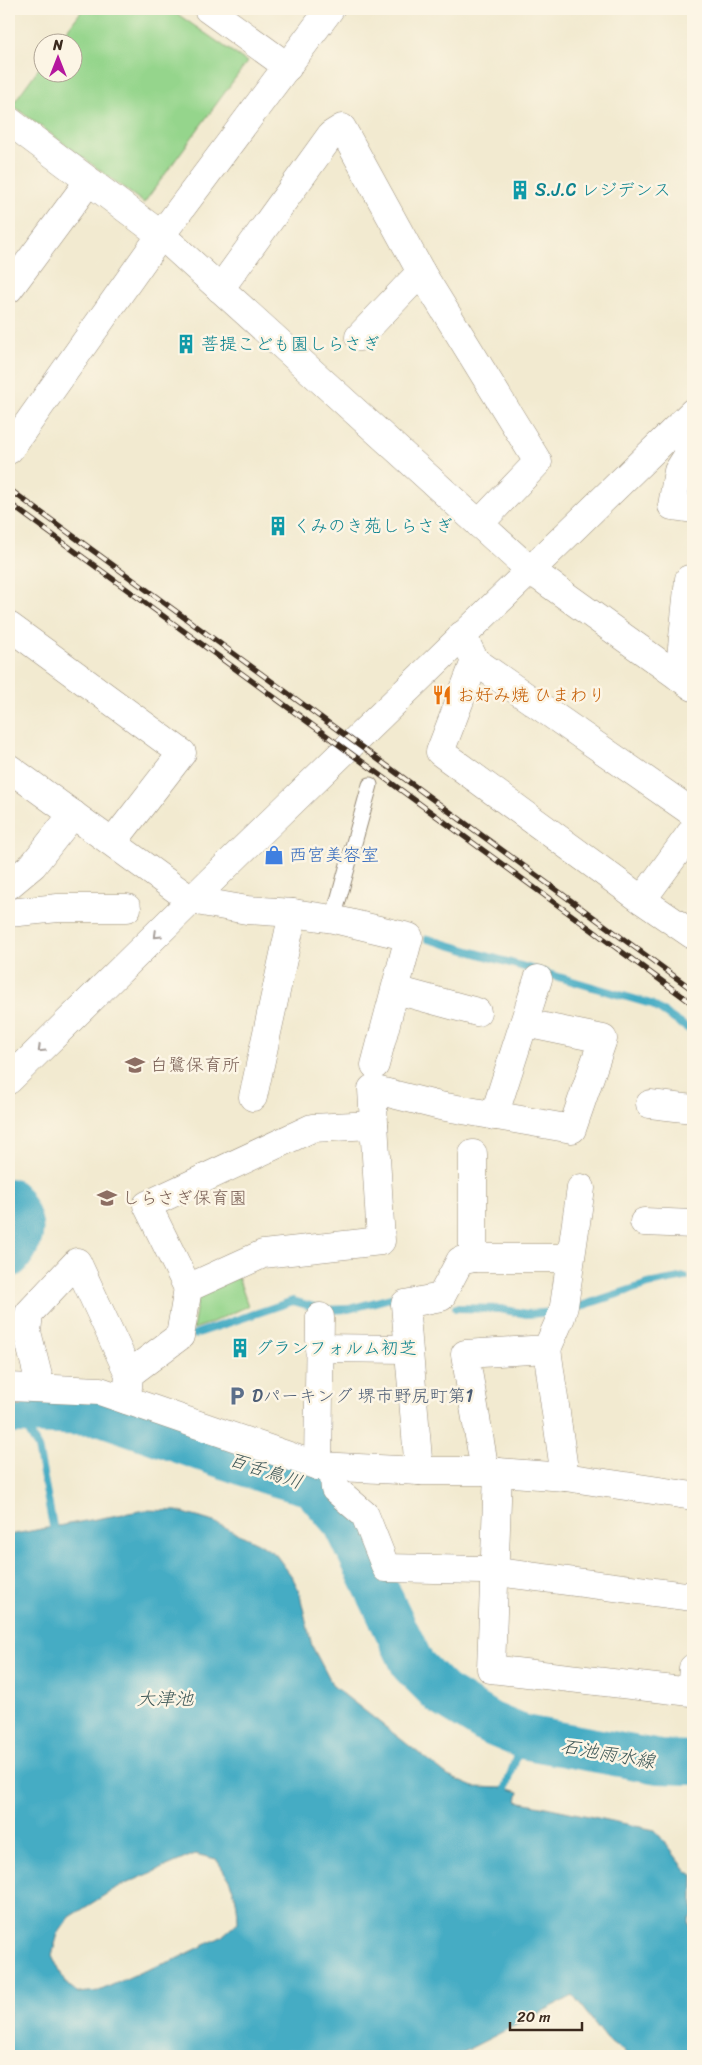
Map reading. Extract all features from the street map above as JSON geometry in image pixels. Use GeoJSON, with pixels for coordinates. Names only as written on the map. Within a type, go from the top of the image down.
{"type":"FeatureCollection","features":[{"type":"Feature","properties":{"kind":"street"},"geometry":{"type":"LineString","coordinates":[[9,450],[161,235],[330,9]]}},
{"type":"Feature","properties":{"kind":"street"},"geometry":{"type":"LineString","coordinates":[[212,10],[288,67]]}},
{"type":"Feature","properties":{"kind":"street"},"geometry":{"type":"LineString","coordinates":[[9,121],[161,235],[530,570],[686,682]]}},
{"type":"Feature","properties":{"kind":"street"},"geometry":{"type":"LineString","coordinates":[[220,289],[331,135],[342,128],[421,272],[538,462],[479,524]]}},
{"type":"Feature","properties":{"kind":"street"},"geometry":{"type":"LineString","coordinates":[[9,289],[89,181]]}},
{"type":"Feature","properties":{"kind":"street"},"geometry":{"type":"LineString","coordinates":[[359,337],[421,272]]}},
{"type":"Feature","properties":{"kind":"street"},"geometry":{"type":"LineString","coordinates":[[684,421],[691,450],[678,471],[672,506],[693,509]]}},
{"type":"Feature","properties":{"kind":"street"},"geometry":{"type":"LineString","coordinates":[[9,1080],[462,635],[684,421]]}},
{"type":"Feature","properties":{"kind":"street"},"geometry":{"type":"LineString","coordinates":[[686,682],[689,579],[693,579]]}},
{"type":"Feature","properties":{"kind":"street"},"geometry":{"type":"LineString","coordinates":[[9,626],[182,753],[113,842]]}},
{"type":"Feature","properties":{"kind":"street"},"geometry":{"type":"LineString","coordinates":[[462,635],[475,661],[693,813]]}},
{"type":"Feature","properties":{"kind":"street"},"geometry":{"type":"LineString","coordinates":[[475,661],[440,752],[642,900],[693,935]]}},
{"type":"Feature","properties":{"kind":"street"},"geometry":{"type":"LineString","coordinates":[[9,768],[191,900],[247,910],[293,913],[333,919],[410,937],[375,1065]]}},
{"type":"Feature","properties":{"kind":"street"},"geometry":{"type":"LineString","coordinates":[[9,886],[33,865],[73,814]]}},
{"type":"Feature","properties":{"kind":"street"},"geometry":{"type":"LineString","coordinates":[[642,900],[693,830]]}},
{"type":"Feature","properties":{"kind":"street"},"geometry":{"type":"LineString","coordinates":[[9,913],[58,908],[127,908]]}},
{"type":"Feature","properties":{"kind":"street"},"geometry":{"type":"LineString","coordinates":[[253,1097],[293,913]]}},
{"type":"Feature","properties":{"kind":"street"},"geometry":{"type":"LineString","coordinates":[[494,1116],[538,980]]}},
{"type":"Feature","properties":{"kind":"street"},"geometry":{"type":"LineString","coordinates":[[396,990],[477,1012]]}},
{"type":"Feature","properties":{"kind":"street"},"geometry":{"type":"LineString","coordinates":[[188,1288],[263,1254],[381,1241],[372,1089],[440,1106],[572,1129],[603,1039],[524,1024]]}},
{"type":"Feature","properties":{"kind":"street"},"geometry":{"type":"LineString","coordinates":[[650,1104],[693,1108]]}},
{"type":"Feature","properties":{"kind":"street"},"geometry":{"type":"LineString","coordinates":[[128,1387],[180,1336],[188,1288],[147,1204],[312,1128],[374,1125]]}},
{"type":"Feature","properties":{"kind":"street"},"geometry":{"type":"LineString","coordinates":[[473,1154],[473,1258]]}},
{"type":"Feature","properties":{"kind":"street"},"geometry":{"type":"LineString","coordinates":[[565,1477],[547,1349],[562,1311],[581,1188]]}},
{"type":"Feature","properties":{"kind":"street"},"geometry":{"type":"LineString","coordinates":[[644,1222],[693,1224]]}},
{"type":"Feature","properties":{"kind":"street"},"geometry":{"type":"LineString","coordinates":[[419,1471],[404,1304],[441,1297],[460,1261],[473,1258],[570,1258]]}},
{"type":"Feature","properties":{"kind":"street"},"geometry":{"type":"LineString","coordinates":[[41,1388],[26,1332],[30,1313],[77,1262],[128,1387]]}},
{"type":"Feature","properties":{"kind":"street"},"geometry":{"type":"LineString","coordinates":[[320,1317],[319,1348],[325,1467],[335,1489],[365,1515],[386,1568],[482,1570],[693,1597]]}},
{"type":"Feature","properties":{"kind":"street"},"geometry":{"type":"LineString","coordinates":[[319,1348],[408,1349]]}},
{"type":"Feature","properties":{"kind":"street"},"geometry":{"type":"LineString","coordinates":[[547,1349],[465,1354],[491,1472],[494,1573],[491,1668],[691,1692],[693,1668]]}},
{"type":"Feature","properties":{"kind":"street"},"geometry":{"type":"LineString","coordinates":[[9,1387],[100,1391],[128,1387],[325,1467],[491,1472],[565,1477],[693,1496]]}},
{"type":"Feature","properties":{"kind":"lane"},"geometry":{"type":"LineString","coordinates":[[333,919],[370,785]]}},
{"type":"Feature","properties":{"kind":"green space"},"geometry":{"type":"Polygon","coordinates":[[[83,9],[170,9],[247,62],[144,203],[12,105],[32,78],[32,82],[82,82],[82,32],[66,32],[83,9]]]}},
{"type":"Feature","properties":{"kind":"green space"},"geometry":{"type":"Polygon","coordinates":[[[238,1277],[248,1306],[193,1329],[198,1297],[238,1277]]]}},
{"type":"Feature","properties":{"kind":"water","name":"大津池"},"geometry":{"type":"Polygon","coordinates":[[[145,1510],[177,1511],[214,1522],[260,1544],[276,1555],[293,1578],[300,1595],[312,1646],[333,1686],[448,1776],[474,1787],[506,1788],[519,1792],[517,1801],[655,1830],[687,1871],[693,1875],[693,1915],[689,1920],[693,1946],[691,1987],[693,1993],[693,2056],[630,2056],[607,2039],[573,1996],[455,2056],[9,2056],[9,1535],[145,1510]],[[195,1854],[116,1888],[70,1917],[58,1934],[52,1955],[65,1982],[78,1993],[99,1991],[141,1972],[174,1960],[221,1937],[238,1922],[238,1912],[233,1889],[216,1859],[195,1854]]]}},
{"type":"Feature","properties":{"kind":"waterway"},"geometry":{"type":"LineString","coordinates":[[428,939],[651,1004],[693,1032]]}},
{"type":"Feature","properties":{"kind":"waterway","name":"百舌鳥川"},"geometry":{"type":"LineString","coordinates":[[9,1200],[18,1215],[21,1228],[19,1241],[9,1256]]}},
{"type":"Feature","properties":{"kind":"waterway"},"geometry":{"type":"LineString","coordinates":[[569,1310],[648,1284],[685,1277]]}},
{"type":"Feature","properties":{"kind":"waterway"},"geometry":{"type":"LineString","coordinates":[[195,1334],[293,1301],[325,1310],[349,1309],[402,1295]]}},
{"type":"Feature","properties":{"kind":"waterway"},"geometry":{"type":"LineString","coordinates":[[456,1308],[500,1309],[527,1314],[556,1312]]}},
{"type":"Feature","properties":{"kind":"waterway","name":"百舌鳥川"},"geometry":{"type":"LineString","coordinates":[[9,1406],[18,1412],[102,1414],[267,1472],[312,1485],[345,1523],[413,1665],[442,1694],[489,1723],[523,1737],[659,1762],[693,1763]]}},
{"type":"Feature","properties":{"kind":"waterway"},"geometry":{"type":"LineString","coordinates":[[18,1412],[38,1448],[53,1526]]}},
{"type":"Feature","properties":{"kind":"waterway"},"geometry":{"type":"LineString","coordinates":[[506,1788],[523,1737]]}},
{"type":"Feature","properties":{"kind":"railway"},"geometry":{"type":"LineString","coordinates":[[9,489],[693,990]]}},
{"type":"Feature","properties":{"kind":"railway"},"geometry":{"type":"LineString","coordinates":[[9,503],[693,1004]]}},
{"type":"Feature","properties":{"kind":"place","name":"S.J.C レジデンス"},"geometry":{"type":"Point","coordinates":[520,190]}},
{"type":"Feature","properties":{"kind":"place","name":"菩提こども園しらさぎ"},"geometry":{"type":"Point","coordinates":[186,344]}},
{"type":"Feature","properties":{"kind":"place","name":"くみのき苑しらさぎ"},"geometry":{"type":"Point","coordinates":[278,526]}},
{"type":"Feature","properties":{"kind":"place","name":"お好み焼 ひまわり"},"geometry":{"type":"Point","coordinates":[442,695]}},
{"type":"Feature","properties":{"kind":"place","name":"西宮美容室"},"geometry":{"type":"Point","coordinates":[274,855]}},
{"type":"Feature","properties":{"kind":"place","name":"白鷺保育所"},"geometry":{"type":"Point","coordinates":[135,1065]}},
{"type":"Feature","properties":{"kind":"place","name":"しらさぎ保育園"},"geometry":{"type":"Point","coordinates":[107,1198]}},
{"type":"Feature","properties":{"kind":"place","name":"グランフォルム初芝"},"geometry":{"type":"Point","coordinates":[240,1348]}},
{"type":"Feature","properties":{"kind":"place","name":"Dパーキング 堺市野尻町第1"},"geometry":{"type":"Point","coordinates":[237,1396]}},
{"type":"Feature","properties":{"kind":"water label","name":"石池雨水線"},"geometry":{"type":"Point","coordinates":[608,1753]}}]}
